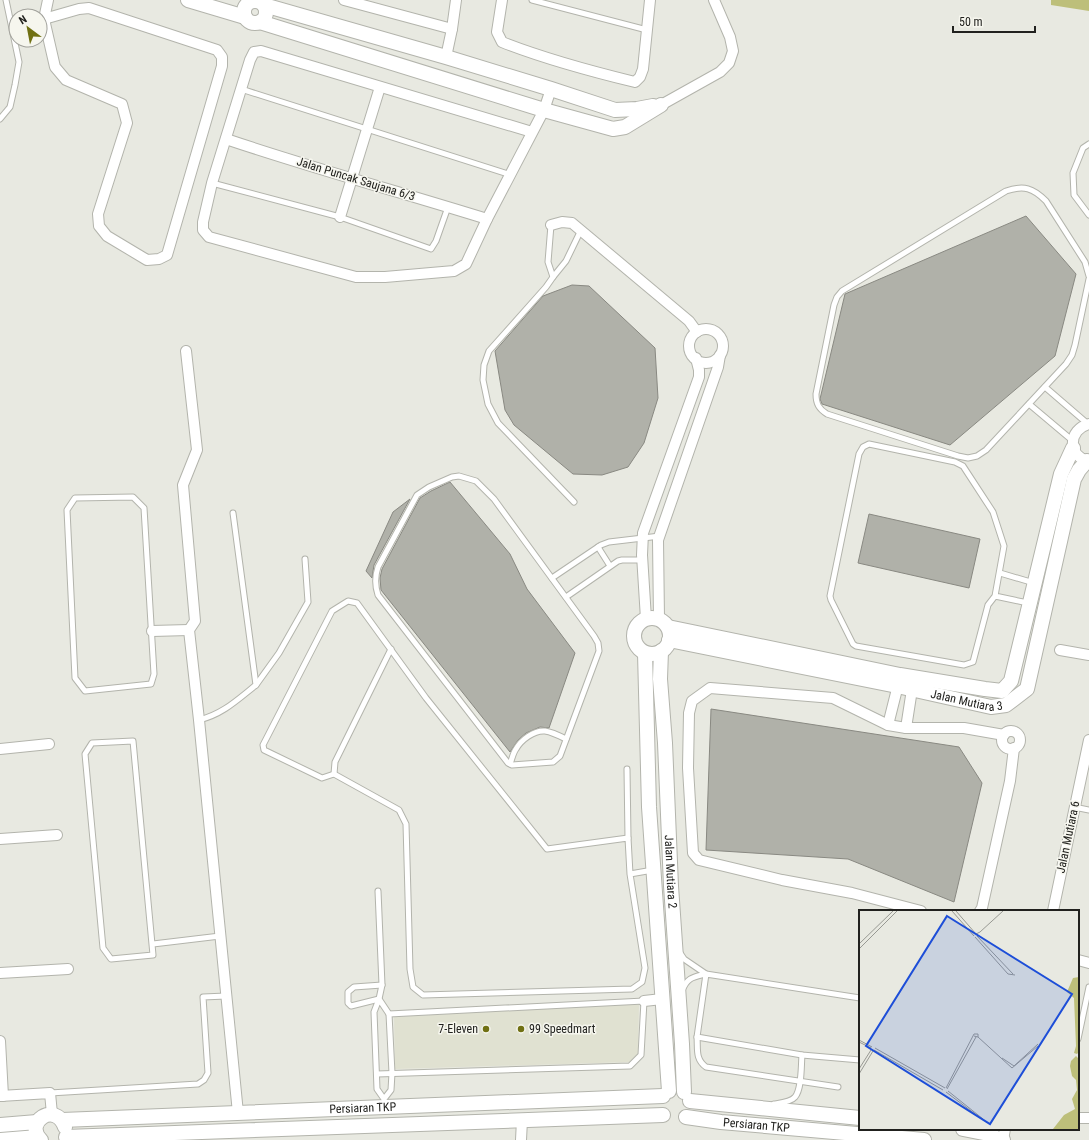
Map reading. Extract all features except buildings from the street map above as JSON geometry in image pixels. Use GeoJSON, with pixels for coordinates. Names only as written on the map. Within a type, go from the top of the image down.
{"type":"FeatureCollection","features":[{"type":"Feature","properties":{"kind":"street"},"geometry":{"type":"LineString","coordinates":[[188,0],[245,17],[253,23],[260,22],[544,110],[613,129],[625,127],[720,72],[729,63],[733,51],[730,37],[714,0]]}},
{"type":"Feature","properties":{"kind":"street"},"geometry":{"type":"LineString","coordinates":[[280,0],[296,14]]}},
{"type":"Feature","properties":{"kind":"street"},"geometry":{"type":"LineString","coordinates":[[344,0],[452,29]]}},
{"type":"Feature","properties":{"kind":"street"},"geometry":{"type":"LineString","coordinates":[[446,57],[456,0]]}},
{"type":"Feature","properties":{"kind":"street"},"geometry":{"type":"LineString","coordinates":[[502,0],[497,32],[502,42],[543,57],[635,82],[640,77],[643,70],[650,0]]}},
{"type":"Feature","properties":{"kind":"street"},"geometry":{"type":"LineString","coordinates":[[245,17],[245,7],[256,2],[446,57],[615,110],[637,109],[661,105]]}},
{"type":"Feature","properties":{"kind":"street"},"geometry":{"type":"LineString","coordinates":[[256,2],[266,14],[260,22]]}},
{"type":"Feature","properties":{"kind":"street"},"geometry":{"type":"LineString","coordinates":[[89,8],[217,50],[222,57],[222,66],[167,255],[159,259],[147,260],[107,236],[99,226],[98,214],[126,123],[122,104],[66,80],[55,67],[44,19],[79,9],[89,8]]}},
{"type":"Feature","properties":{"kind":"street"},"geometry":{"type":"LineString","coordinates":[[532,132],[261,51],[254,52],[250,60],[212,183],[203,222],[203,230],[209,237],[356,277],[386,277],[454,271],[466,264],[544,110],[551,89]]}},
{"type":"Feature","properties":{"kind":"street"},"geometry":{"type":"LineString","coordinates":[[340,217],[380,86]]}},
{"type":"Feature","properties":{"kind":"street","name":"Jalan Puncak Saujana 6/3"},"geometry":{"type":"LineString","coordinates":[[226,139],[279,157],[352,177],[487,220]]}},
{"type":"Feature","properties":{"kind":"street"},"geometry":{"type":"LineString","coordinates":[[550,225],[562,222],[572,223],[689,321],[697,332]]}},
{"type":"Feature","properties":{"kind":"street"},"geometry":{"type":"LineString","coordinates":[[661,631],[658,549],[660,536],[723,347],[723,342],[718,333],[708,329],[697,332],[693,336],[690,347],[691,352],[696,358],[704,362],[709,362],[720,355]]}},
{"type":"Feature","properties":{"kind":"street"},"geometry":{"type":"LineString","coordinates":[[186,351],[197,450],[183,485],[195,621],[189,630],[200,720],[238,1113]]}},
{"type":"Feature","properties":{"kind":"street"},"geometry":{"type":"LineString","coordinates":[[661,631],[642,560],[642,538],[699,377],[696,358]]}},
{"type":"Feature","properties":{"kind":"street"},"geometry":{"type":"LineString","coordinates":[[1088,424],[1077,430],[1073,444],[1076,454],[1088,461]]}},
{"type":"Feature","properties":{"kind":"street","name":"Jalan Mutiara 3"},"geometry":{"type":"LineString","coordinates":[[906,681],[1002,691],[1011,681],[1060,474],[1073,444]]}},
{"type":"Feature","properties":{"kind":"street","name":"Jalan Mutiara 3"},"geometry":{"type":"LineString","coordinates":[[645,653],[656,653],[661,631],[906,681],[991,707],[1006,705],[1027,689],[1074,479],[1079,470],[1088,461]]}},
{"type":"Feature","properties":{"kind":"street"},"geometry":{"type":"LineString","coordinates":[[645,653],[636,645],[634,640],[634,634],[638,624],[661,631]]}},
{"type":"Feature","properties":{"kind":"street"},"geometry":{"type":"LineString","coordinates":[[152,631],[189,630]]}},
{"type":"Feature","properties":{"kind":"street","name":"Jalan Mutiara 2"},"geometry":{"type":"LineString","coordinates":[[661,631],[660,680],[665,743],[674,937],[687,1097]]}},
{"type":"Feature","properties":{"kind":"street"},"geometry":{"type":"LineString","coordinates":[[1060,650],[1089,655]]}},
{"type":"Feature","properties":{"kind":"street","name":"Jalan Mutiara 2"},"geometry":{"type":"LineString","coordinates":[[645,653],[649,807],[662,1000],[666,1094]]}},
{"type":"Feature","properties":{"kind":"street"},"geometry":{"type":"LineString","coordinates":[[888,725],[906,681]]}},
{"type":"Feature","properties":{"kind":"street"},"geometry":{"type":"LineString","coordinates":[[906,681],[906,728]]}},
{"type":"Feature","properties":{"kind":"street"},"geometry":{"type":"LineString","coordinates":[[917,910],[852,893],[782,880],[698,860],[693,853],[688,768],[689,713],[692,701],[710,688],[833,698],[888,725],[906,728],[964,728],[1004,735],[1009,731],[1013,731],[1019,736],[1019,743],[1014,748],[1010,781],[981,910]]}},
{"type":"Feature","properties":{"kind":"street","name":"Jalan Mutiara 6"},"geometry":{"type":"LineString","coordinates":[[1053,910],[1089,740]]}},
{"type":"Feature","properties":{"kind":"street"},"geometry":{"type":"LineString","coordinates":[[0,749],[49,744]]}},
{"type":"Feature","properties":{"kind":"street"},"geometry":{"type":"LineString","coordinates":[[0,839],[58,835]]}},
{"type":"Feature","properties":{"kind":"street"},"geometry":{"type":"LineString","coordinates":[[1079,960],[1089,963]]}},
{"type":"Feature","properties":{"kind":"street"},"geometry":{"type":"LineString","coordinates":[[0,974],[68,969]]}},
{"type":"Feature","properties":{"kind":"street"},"geometry":{"type":"LineString","coordinates":[[644,1001],[662,1000]]}},
{"type":"Feature","properties":{"kind":"street"},"geometry":{"type":"LineString","coordinates":[[0,1041],[2,1096],[50,1093],[57,1117],[66,1128],[64,1138]]}},
{"type":"Feature","properties":{"kind":"street"},"geometry":{"type":"LineString","coordinates":[[679,1090],[687,1097],[690,1110],[686,1117],[681,1120],[671,1121],[663,1115],[660,1105],[666,1094],[679,1090]]}},
{"type":"Feature","properties":{"kind":"street","name":"Persiaran TKP"},"geometry":{"type":"LineString","coordinates":[[57,1117],[238,1113],[384,1103],[666,1094]]}},
{"type":"Feature","properties":{"kind":"street","name":"Persiaran TKP"},"geometry":{"type":"LineString","coordinates":[[687,1097],[753,1107],[859,1118]]}},
{"type":"Feature","properties":{"kind":"street"},"geometry":{"type":"LineString","coordinates":[[786,1128],[790,1110]]}},
{"type":"Feature","properties":{"kind":"street","name":"Persiaran TKP"},"geometry":{"type":"LineString","coordinates":[[64,1138],[663,1115]]}},
{"type":"Feature","properties":{"kind":"street"},"geometry":{"type":"LineString","coordinates":[[0,1140],[39,1138],[36,1129],[37,1122],[43,1116],[57,1117]]}},
{"type":"Feature","properties":{"kind":"street","name":"Persiaran TKP"},"geometry":{"type":"LineString","coordinates":[[686,1117],[786,1128],[924,1140]]}},
{"type":"Feature","properties":{"kind":"street"},"geometry":{"type":"LineString","coordinates":[[521,1140],[522,1120]]}},
{"type":"Feature","properties":{"kind":"street"},"geometry":{"type":"LineString","coordinates":[[0,1125],[37,1122]]}},
{"type":"Feature","properties":{"kind":"street"},"geometry":{"type":"LineString","coordinates":[[968,1130],[1000,1137]]}},
{"type":"Feature","properties":{"kind":"lane"},"geometry":{"type":"LineString","coordinates":[[0,119],[10,107],[19,62],[6,0]]}},
{"type":"Feature","properties":{"kind":"lane"},"geometry":{"type":"LineString","coordinates":[[532,0],[647,30]]}},
{"type":"Feature","properties":{"kind":"lane"},"geometry":{"type":"LineString","coordinates":[[241,89],[511,175]]}},
{"type":"Feature","properties":{"kind":"lane"},"geometry":{"type":"LineString","coordinates":[[1089,144],[1083,148],[1073,173],[1074,195],[1089,215]]}},
{"type":"Feature","properties":{"kind":"lane"},"geometry":{"type":"LineString","coordinates":[[212,183],[340,217],[431,249],[436,241],[448,207]]}},
{"type":"Feature","properties":{"kind":"lane"},"geometry":{"type":"LineString","coordinates":[[1089,276],[1085,262],[1046,201],[1038,193],[1028,188],[1017,188],[1006,192],[842,291],[837,297],[834,305],[816,394],[818,406],[827,414],[958,456],[968,458],[977,456],[986,450],[1066,364],[1072,355],[1076,345],[1089,279]]}},
{"type":"Feature","properties":{"kind":"lane"},"geometry":{"type":"LineString","coordinates":[[550,225],[548,262],[553,277]]}},
{"type":"Feature","properties":{"kind":"lane"},"geometry":{"type":"LineString","coordinates":[[574,502],[498,423],[488,404],[483,380],[484,365],[488,351],[546,287],[566,261],[581,230]]}},
{"type":"Feature","properties":{"kind":"lane"},"geometry":{"type":"LineString","coordinates":[[1045,387],[1088,424]]}},
{"type":"Feature","properties":{"kind":"lane"},"geometry":{"type":"LineString","coordinates":[[1029,404],[1073,444]]}},
{"type":"Feature","properties":{"kind":"lane"},"geometry":{"type":"LineString","coordinates":[[869,444],[955,462],[963,466],[993,512],[1004,546],[995,596],[988,605],[974,662],[970,664],[964,665],[856,646],[853,644],[830,600],[830,596],[859,454],[863,448],[869,444]]}},
{"type":"Feature","properties":{"kind":"lane"},"geometry":{"type":"LineString","coordinates":[[459,476],[476,481],[494,499],[552,578],[594,636],[598,643],[599,651],[560,756],[552,762],[510,764],[504,760],[378,595],[376,575],[380,561],[417,495],[429,486],[452,477],[459,476]]}},
{"type":"Feature","properties":{"kind":"lane"},"geometry":{"type":"LineString","coordinates":[[133,497],[144,508],[152,631],[154,674],[152,684],[85,691],[75,678],[67,510],[75,498],[133,497]]}},
{"type":"Feature","properties":{"kind":"lane"},"geometry":{"type":"LineString","coordinates":[[233,513],[256,685]]}},
{"type":"Feature","properties":{"kind":"lane"},"geometry":{"type":"LineString","coordinates":[[552,578],[598,547],[609,542],[660,536]]}},
{"type":"Feature","properties":{"kind":"lane"},"geometry":{"type":"LineString","coordinates":[[598,547],[610,566]]}},
{"type":"Feature","properties":{"kind":"lane"},"geometry":{"type":"LineString","coordinates":[[200,720],[214,716],[227,708],[256,685],[279,653],[308,602],[305,559]]}},
{"type":"Feature","properties":{"kind":"lane"},"geometry":{"type":"LineString","coordinates":[[566,597],[610,566],[622,560],[642,560]]}},
{"type":"Feature","properties":{"kind":"lane"},"geometry":{"type":"LineString","coordinates":[[1000,573],[1035,583]]}},
{"type":"Feature","properties":{"kind":"lane"},"geometry":{"type":"LineString","coordinates":[[995,596],[1030,603]]}},
{"type":"Feature","properties":{"kind":"lane"},"geometry":{"type":"LineString","coordinates":[[628,769],[628,838],[630,874],[645,968],[642,982],[632,989],[423,995],[413,987],[410,968],[406,824],[399,810],[334,774],[322,778],[264,750],[263,746],[332,611],[348,601],[357,603],[426,698],[547,850],[628,838]]}},
{"type":"Feature","properties":{"kind":"lane"},"geometry":{"type":"LineString","coordinates":[[334,774],[335,762],[391,649]]}},
{"type":"Feature","properties":{"kind":"lane"},"geometry":{"type":"LineString","coordinates":[[510,764],[516,749],[523,740],[534,734],[542,731],[566,739]]}},
{"type":"Feature","properties":{"kind":"lane"},"geometry":{"type":"LineString","coordinates":[[132,741],[153,944],[153,956],[111,959],[103,948],[85,754],[92,742],[132,741]]}},
{"type":"Feature","properties":{"kind":"lane"},"geometry":{"type":"LineString","coordinates":[[1074,807],[1089,810]]}},
{"type":"Feature","properties":{"kind":"lane"},"geometry":{"type":"LineString","coordinates":[[630,874],[654,869]]}},
{"type":"Feature","properties":{"kind":"lane"},"geometry":{"type":"LineString","coordinates":[[378,891],[382,985],[374,1012],[377,1088],[384,1103]]}},
{"type":"Feature","properties":{"kind":"lane"},"geometry":{"type":"LineString","coordinates":[[153,944],[220,936]]}},
{"type":"Feature","properties":{"kind":"lane"},"geometry":{"type":"LineString","coordinates":[[674,937],[679,951],[684,959],[706,974]]}},
{"type":"Feature","properties":{"kind":"lane"},"geometry":{"type":"LineString","coordinates":[[706,974],[698,1037],[698,1055],[700,1063],[706,1067],[838,1087]]}},
{"type":"Feature","properties":{"kind":"lane"},"geometry":{"type":"LineString","coordinates":[[679,1000],[683,987],[688,981],[693,977],[706,974],[859,998]]}},
{"type":"Feature","properties":{"kind":"lane"},"geometry":{"type":"LineString","coordinates":[[379,999],[351,1006],[348,1003],[348,992],[354,987],[382,985]]}},
{"type":"Feature","properties":{"kind":"lane"},"geometry":{"type":"LineString","coordinates":[[1079,1034],[1089,987]]}},
{"type":"Feature","properties":{"kind":"lane"},"geometry":{"type":"LineString","coordinates":[[50,1093],[111,1088],[198,1084],[204,1080],[208,1073],[203,997],[226,996]]}},
{"type":"Feature","properties":{"kind":"lane"},"geometry":{"type":"LineString","coordinates":[[379,999],[389,1014],[392,1073],[391,1090],[384,1103]]}},
{"type":"Feature","properties":{"kind":"lane"},"geometry":{"type":"LineString","coordinates":[[377,1074],[630,1066],[641,1055],[644,1001],[389,1014]]}},
{"type":"Feature","properties":{"kind":"lane"},"geometry":{"type":"LineString","coordinates":[[698,1037],[802,1055],[859,1060]]}},
{"type":"Feature","properties":{"kind":"lane"},"geometry":{"type":"LineString","coordinates":[[753,1107],[784,1102],[795,1098],[799,1089],[802,1055]]}},
{"type":"Feature","properties":{"kind":"shaded area"},"geometry":{"type":"Polygon","coordinates":[[[639,1004],[638,1055],[630,1062],[395,1069],[394,1017],[639,1004]]]}},
{"type":"Feature","properties":{"kind":"green space"},"geometry":{"type":"Polygon","coordinates":[[[1051,0],[1089,0],[1089,11],[1051,5],[1051,0]]]}},
{"type":"Feature","properties":{"kind":"place","name":"7-Eleven"},"geometry":{"type":"Point","coordinates":[486,1029]}},
{"type":"Feature","properties":{"kind":"place","name":"99 Speedmart"},"geometry":{"type":"Point","coordinates":[521,1029]}}]}
